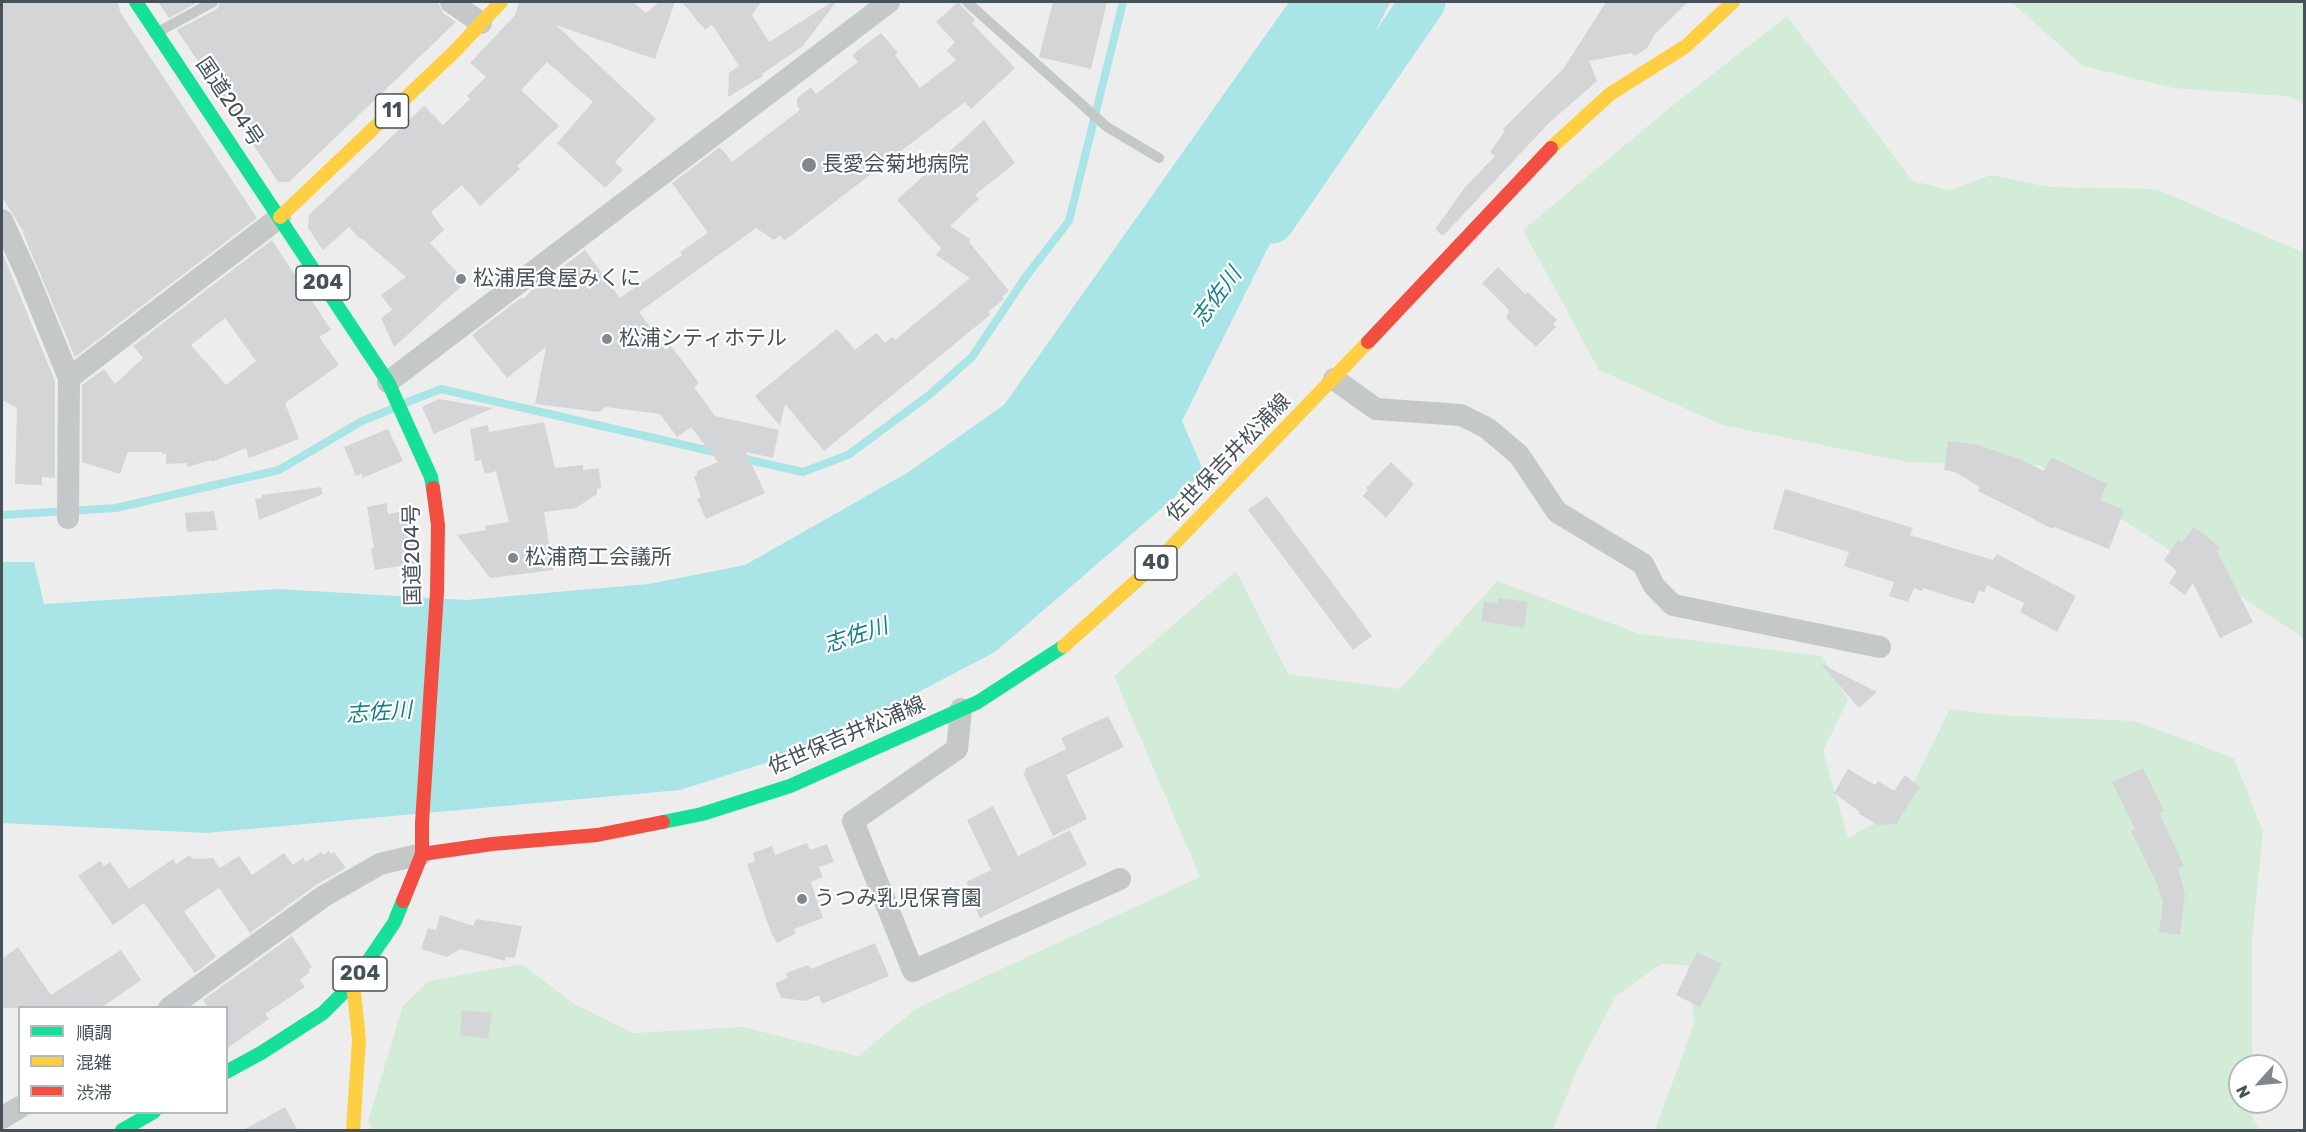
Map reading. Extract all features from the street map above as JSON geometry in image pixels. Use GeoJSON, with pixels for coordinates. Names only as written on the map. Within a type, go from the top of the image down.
{"type":"FeatureCollection","features":[{"type":"Feature","properties":{"kind":"main road","name":"国道204号"},"geometry":{"type":"LineString","coordinates":[[136,2],[388,382],[431,477],[438,525],[437,592],[422,854],[394,923],[353,983],[323,1013],[261,1053],[228,1071]]}},
{"type":"Feature","properties":{"kind":"main road","name":"11"},"geometry":{"type":"LineString","coordinates":[[280,217],[454,52],[501,2]]}},
{"type":"Feature","properties":{"kind":"main road","name":"佐世保吉井松浦線"},"geometry":{"type":"LineString","coordinates":[[422,854],[492,844],[597,835],[702,814],[790,786],[978,702],[1063,647],[1153,566],[1334,379],[1562,137],[1610,94],[1686,46],[1733,2]]}},
{"type":"Feature","properties":{"kind":"main road"},"geometry":{"type":"LineString","coordinates":[[353,983],[359,1040],[353,1131]]}},
{"type":"Feature","properties":{"kind":"main road"},"geometry":{"type":"LineString","coordinates":[[122,1131],[152,1114]]}},
{"type":"Feature","properties":{"kind":"street"},"geometry":{"type":"LineString","coordinates":[[451,2],[481,23]]}},
{"type":"Feature","properties":{"kind":"street"},"geometry":{"type":"LineString","coordinates":[[388,382],[889,2]]}},
{"type":"Feature","properties":{"kind":"street"},"geometry":{"type":"LineString","coordinates":[[69,378],[280,217]]}},
{"type":"Feature","properties":{"kind":"street"},"geometry":{"type":"LineString","coordinates":[[2,220],[69,378],[68,518]]}},
{"type":"Feature","properties":{"kind":"street"},"geometry":{"type":"LineString","coordinates":[[1334,379],[1376,409],[1461,415],[1487,428],[1519,454],[1557,512],[1643,564],[1654,586],[1673,605],[1880,647]]}},
{"type":"Feature","properties":{"kind":"street"},"geometry":{"type":"LineString","coordinates":[[961,709],[957,749],[853,821],[913,971],[1120,879]]}},
{"type":"Feature","properties":{"kind":"street"},"geometry":{"type":"LineString","coordinates":[[172,1006],[324,896],[380,864],[422,854]]}},
{"type":"Feature","properties":{"kind":"street"},"geometry":{"type":"LineString","coordinates":[[2,1118],[18,1108]]}},
{"type":"Feature","properties":{"kind":"lane"},"geometry":{"type":"LineString","coordinates":[[157,32],[213,2]]}},
{"type":"Feature","properties":{"kind":"lane"},"geometry":{"type":"LineString","coordinates":[[967,2],[1107,127],[1159,158]]}},
{"type":"Feature","properties":{"kind":"green space"},"geometry":{"type":"Polygon","coordinates":[[[2011,2],[2304,2],[2304,102],[2285,96],[2173,88],[2083,66],[2011,2]]]}},
{"type":"Feature","properties":{"kind":"green space"},"geometry":{"type":"Polygon","coordinates":[[[1787,16],[1913,181],[1949,190],[1991,175],[2049,187],[2156,189],[2304,253],[2304,641],[2301,636],[2039,465],[1907,462],[1722,425],[1599,370],[1523,230],[1672,106],[1787,16]]]}},
{"type":"Feature","properties":{"kind":"green space"},"geometry":{"type":"Polygon","coordinates":[[[1236,571],[1288,674],[1400,689],[1497,581],[1640,634],[1822,656],[1848,700],[1823,751],[1848,838],[1902,807],[1950,709],[1999,715],[2134,721],[2234,758],[2263,831],[2252,940],[2252,1054],[2228,1054],[2228,1114],[2252,1114],[2259,1130],[1655,1130],[1694,1024],[1688,965],[1661,964],[1616,996],[1576,1072],[1553,1130],[373,1130],[368,1121],[403,1006],[429,981],[522,964],[574,1004],[633,1033],[743,1027],[858,1056],[917,1008],[1200,877],[1114,676],[1236,571]]]}},
{"type":"Feature","properties":{"kind":"water"},"geometry":{"type":"Polygon","coordinates":[[[1289,2],[1390,2],[1182,421],[1204,472],[995,652],[810,749],[680,790],[206,833],[2,823],[2,562],[34,562],[44,604],[278,589],[466,600],[648,584],[745,565],[907,473],[1004,405],[1289,2]]]}},
{"type":"Feature","properties":{"kind":"building"},"geometry":{"type":"Polygon","coordinates":[[[2,2],[118,2],[120,12],[257,218],[75,357],[24,232],[2,197],[2,2]]]}},
{"type":"Feature","properties":{"kind":"building"},"geometry":{"type":"Polygon","coordinates":[[[158,2],[198,2],[169,18],[158,2]]]}},
{"type":"Feature","properties":{"kind":"building"},"geometry":{"type":"Polygon","coordinates":[[[220,2],[438,2],[443,13],[456,22],[289,182],[278,182],[177,30],[217,9],[220,2]]]}},
{"type":"Feature","properties":{"kind":"building"},"geometry":{"type":"Polygon","coordinates":[[[519,2],[633,2],[646,13],[659,2],[675,2],[655,59],[556,25],[656,119],[615,162],[623,170],[605,188],[557,143],[593,102],[547,62],[521,90],[559,126],[517,166],[520,169],[480,206],[462,185],[431,212],[444,230],[430,243],[466,282],[394,347],[381,318],[392,310],[381,295],[406,277],[349,227],[323,250],[308,228],[309,215],[424,106],[443,125],[470,99],[467,96],[486,77],[470,63],[515,15],[519,2]]]}},
{"type":"Feature","properties":{"kind":"building"},"geometry":{"type":"Polygon","coordinates":[[[682,2],[761,2],[752,15],[769,42],[832,2],[836,2],[803,46],[762,74],[763,76],[728,97],[729,73],[739,66],[713,26],[705,30],[682,2]]]}},
{"type":"Feature","properties":{"kind":"building"},"geometry":{"type":"Polygon","coordinates":[[[958,2],[975,20],[972,23],[1015,68],[971,109],[965,102],[784,241],[780,235],[774,240],[756,228],[639,312],[666,350],[671,346],[699,383],[694,387],[715,416],[779,430],[773,458],[746,452],[765,493],[706,519],[697,499],[701,497],[694,477],[697,471],[718,462],[691,427],[677,437],[660,414],[606,407],[599,412],[535,404],[546,347],[507,378],[472,335],[521,298],[523,299],[585,250],[620,298],[682,255],[680,252],[708,233],[672,183],[720,147],[732,162],[800,110],[797,106],[797,98],[811,87],[816,94],[858,62],[852,55],[881,33],[898,53],[895,55],[920,88],[956,60],[947,51],[955,42],[936,22],[958,2]]]}},
{"type":"Feature","properties":{"kind":"building"},"geometry":{"type":"Polygon","coordinates":[[[1053,2],[1107,2],[1091,69],[1039,57],[1053,2]]]}},
{"type":"Feature","properties":{"kind":"building"},"geometry":{"type":"Polygon","coordinates":[[[1606,2],[1688,2],[1655,34],[1647,48],[1635,56],[1631,53],[1589,61],[1597,81],[1548,124],[1443,236],[1435,229],[1466,186],[1495,156],[1490,152],[1505,131],[1503,129],[1564,68],[1606,2]]]}},
{"type":"Feature","properties":{"kind":"building"},"geometry":{"type":"Polygon","coordinates":[[[984,120],[1015,163],[975,195],[979,199],[950,226],[970,239],[969,242],[1009,291],[1002,297],[1004,299],[988,312],[990,315],[824,451],[785,404],[780,426],[755,396],[837,329],[855,350],[876,333],[885,343],[892,337],[895,340],[970,278],[936,255],[941,248],[897,200],[984,120]]]}},
{"type":"Feature","properties":{"kind":"building"},"geometry":{"type":"Polygon","coordinates":[[[272,240],[331,330],[319,337],[339,365],[285,403],[299,439],[249,458],[246,448],[212,462],[211,460],[187,467],[187,463],[166,464],[166,454],[162,452],[128,452],[120,474],[82,462],[82,385],[104,369],[115,384],[143,358],[133,346],[272,240]],[[225,318],[191,345],[226,385],[256,361],[225,318]]]}},
{"type":"Feature","properties":{"kind":"building"},"geometry":{"type":"Polygon","coordinates":[[[2,252],[55,381],[55,478],[42,477],[42,485],[15,484],[17,408],[2,400],[2,252]]]}},
{"type":"Feature","properties":{"kind":"building"},"geometry":{"type":"Polygon","coordinates":[[[1498,267],[1525,294],[1528,292],[1557,320],[1553,324],[1556,327],[1536,347],[1506,318],[1509,310],[1482,283],[1498,267]]]}},
{"type":"Feature","properties":{"kind":"building"},"geometry":{"type":"Polygon","coordinates":[[[439,399],[493,408],[434,434],[422,407],[439,399]]]}},
{"type":"Feature","properties":{"kind":"building"},"geometry":{"type":"Polygon","coordinates":[[[544,422],[555,468],[583,465],[583,470],[599,468],[601,488],[597,489],[597,494],[576,508],[544,512],[553,570],[490,578],[457,535],[486,530],[485,526],[509,522],[496,471],[485,474],[481,460],[475,461],[470,429],[488,425],[489,432],[544,422]]]}},
{"type":"Feature","properties":{"kind":"building"},"geometry":{"type":"Polygon","coordinates":[[[388,429],[403,461],[362,478],[362,474],[356,476],[344,447],[388,429]]]}},
{"type":"Feature","properties":{"kind":"building"},"geometry":{"type":"Polygon","coordinates":[[[1948,441],[1978,445],[2022,460],[2044,471],[2051,457],[2107,484],[2100,500],[2124,510],[2109,549],[2054,527],[2053,529],[1978,491],[1980,487],[1955,472],[1944,470],[1948,441]]]}},
{"type":"Feature","properties":{"kind":"building"},"geometry":{"type":"Polygon","coordinates":[[[1391,462],[1414,484],[1386,518],[1363,496],[1368,490],[1366,488],[1391,462]]]}},
{"type":"Feature","properties":{"kind":"building"},"geometry":{"type":"Polygon","coordinates":[[[321,487],[323,494],[259,520],[255,499],[262,498],[262,495],[321,487]]]}},
{"type":"Feature","properties":{"kind":"building"},"geometry":{"type":"Polygon","coordinates":[[[1785,489],[1913,528],[1910,535],[1993,560],[1997,554],[2076,596],[2057,632],[2020,612],[2024,603],[1987,585],[1985,592],[1979,591],[1974,604],[1923,588],[1922,591],[1914,588],[1908,602],[1889,596],[1894,582],[1844,566],[1849,552],[1773,529],[1785,489]]]}},
{"type":"Feature","properties":{"kind":"building"},"geometry":{"type":"Polygon","coordinates":[[[1267,496],[1372,636],[1353,650],[1248,510],[1267,496]]]}},
{"type":"Feature","properties":{"kind":"building"},"geometry":{"type":"Polygon","coordinates":[[[387,503],[388,514],[411,510],[419,563],[375,570],[367,507],[387,503]]]}},
{"type":"Feature","properties":{"kind":"building"},"geometry":{"type":"Polygon","coordinates":[[[214,511],[217,530],[187,532],[185,513],[214,511]]]}},
{"type":"Feature","properties":{"kind":"building"},"geometry":{"type":"Polygon","coordinates":[[[2194,527],[2220,547],[2217,551],[2253,622],[2220,638],[2193,583],[2185,595],[2169,583],[2177,571],[2164,560],[2178,540],[2182,542],[2194,527]]]}},
{"type":"Feature","properties":{"kind":"building"},"geometry":{"type":"Polygon","coordinates":[[[1498,598],[1528,602],[1524,628],[1481,621],[1484,601],[1497,603],[1498,598]]]}},
{"type":"Feature","properties":{"kind":"building"},"geometry":{"type":"Polygon","coordinates":[[[1821,664],[1877,692],[1859,708],[1821,664]]]}},
{"type":"Feature","properties":{"kind":"building"},"geometry":{"type":"Polygon","coordinates":[[[1108,716],[1124,747],[1066,775],[1087,819],[1053,836],[1023,773],[1026,772],[1025,769],[1066,749],[1061,738],[1108,716]]]}},
{"type":"Feature","properties":{"kind":"building"},"geometry":{"type":"Polygon","coordinates":[[[2143,768],[2164,811],[2159,813],[2184,866],[2178,868],[2185,895],[2180,935],[2159,932],[2163,902],[2158,886],[2131,831],[2135,829],[2112,782],[2143,768]]]}},
{"type":"Feature","properties":{"kind":"building"},"geometry":{"type":"Polygon","coordinates":[[[1848,769],[1875,785],[1878,781],[1894,791],[1905,775],[1920,787],[1897,824],[1878,825],[1859,814],[1860,812],[1834,793],[1848,769]]]}},
{"type":"Feature","properties":{"kind":"building"},"geometry":{"type":"Polygon","coordinates":[[[993,806],[1018,856],[1070,830],[1087,865],[980,918],[966,882],[991,870],[967,820],[993,806]]]}},
{"type":"Feature","properties":{"kind":"building"},"geometry":{"type":"Polygon","coordinates":[[[807,843],[810,850],[827,844],[834,862],[819,867],[823,877],[811,882],[823,918],[794,929],[796,933],[777,943],[772,935],[747,864],[755,861],[753,853],[772,846],[775,855],[807,843]]]}},
{"type":"Feature","properties":{"kind":"building"},"geometry":{"type":"Polygon","coordinates":[[[329,851],[331,854],[334,852],[346,868],[316,885],[250,933],[219,888],[184,911],[216,957],[195,973],[144,903],[113,925],[78,876],[100,861],[104,866],[110,862],[129,889],[173,859],[176,864],[190,855],[192,859],[213,858],[220,868],[239,856],[252,875],[284,853],[293,865],[303,858],[306,862],[321,852],[323,855],[329,851]]]}},
{"type":"Feature","properties":{"kind":"building"},"geometry":{"type":"Polygon","coordinates":[[[440,915],[473,926],[476,919],[522,926],[515,958],[506,957],[505,961],[460,949],[447,957],[421,949],[428,928],[436,930],[440,915]]]}},
{"type":"Feature","properties":{"kind":"building"},"geometry":{"type":"Polygon","coordinates":[[[292,936],[312,967],[308,970],[310,972],[300,980],[305,987],[265,1014],[269,1019],[228,1048],[228,1006],[208,1006],[203,1000],[292,936]]]}},
{"type":"Feature","properties":{"kind":"building"},"geometry":{"type":"Polygon","coordinates":[[[875,943],[889,976],[822,1004],[819,995],[806,1001],[781,998],[775,983],[788,978],[786,973],[808,965],[811,969],[875,943]]]}},
{"type":"Feature","properties":{"kind":"building"},"geometry":{"type":"Polygon","coordinates":[[[18,947],[51,995],[121,950],[141,980],[104,1006],[2,1008],[2,959],[18,947]]]}},
{"type":"Feature","properties":{"kind":"building"},"geometry":{"type":"Polygon","coordinates":[[[1697,952],[1722,964],[1700,1007],[1676,995],[1697,952]]]}},
{"type":"Feature","properties":{"kind":"building"},"geometry":{"type":"Polygon","coordinates":[[[462,1010],[492,1013],[488,1039],[460,1035],[462,1010]]]}},
{"type":"Feature","properties":{"kind":"building"},"geometry":{"type":"Polygon","coordinates":[[[285,1107],[298,1131],[242,1131],[285,1107]]]}},
{"type":"Feature","properties":{"kind":"waterway"},"geometry":{"type":"LineString","coordinates":[[740,458],[803,472],[848,455],[928,396],[972,357],[1027,275],[1069,221],[1123,2]]}},
{"type":"Feature","properties":{"kind":"waterway","name":"志佐川"},"geometry":{"type":"LineString","coordinates":[[1272,221],[1423,2]]}},
{"type":"Feature","properties":{"kind":"waterway"},"geometry":{"type":"LineString","coordinates":[[405,403],[441,389],[719,453]]}},
{"type":"Feature","properties":{"kind":"waterway"},"geometry":{"type":"LineString","coordinates":[[2,515],[116,508],[279,470],[362,421],[392,409]]}},
{"type":"Feature","properties":{"kind":"traffic: fast"},"geometry":{"type":"LineString","coordinates":[[136,2],[388,382],[431,477],[433,488]]}},
{"type":"Feature","properties":{"kind":"traffic: fast"},"geometry":{"type":"LineString","coordinates":[[663,822],[702,814],[790,786],[978,702],[1064,646]]}},
{"type":"Feature","properties":{"kind":"traffic: fast"},"geometry":{"type":"LineString","coordinates":[[228,1071],[261,1053],[323,1013],[353,983],[394,923],[403,901]]}},
{"type":"Feature","properties":{"kind":"traffic: fast"},"geometry":{"type":"LineString","coordinates":[[122,1130],[150,1114]]}},
{"type":"Feature","properties":{"kind":"traffic: slow"},"geometry":{"type":"LineString","coordinates":[[280,217],[454,52],[501,2]]}},
{"type":"Feature","properties":{"kind":"traffic: slow"},"geometry":{"type":"LineString","coordinates":[[1551,148],[1610,94],[1686,46],[1733,2]]}},
{"type":"Feature","properties":{"kind":"traffic: slow"},"geometry":{"type":"LineString","coordinates":[[1064,646],[1153,566],[1368,342]]}},
{"type":"Feature","properties":{"kind":"traffic: slow"},"geometry":{"type":"LineString","coordinates":[[353,983],[359,1040],[353,1130]]}},
{"type":"Feature","properties":{"kind":"traffic: jam"},"geometry":{"type":"LineString","coordinates":[[1368,342],[1551,148]]}},
{"type":"Feature","properties":{"kind":"traffic: jam"},"geometry":{"type":"LineString","coordinates":[[403,901],[422,854],[437,592],[438,525],[433,488]]}},
{"type":"Feature","properties":{"kind":"traffic: jam"},"geometry":{"type":"LineString","coordinates":[[422,854],[492,844],[597,835],[663,822]]}},
{"type":"Feature","properties":{"kind":"place","name":"長愛会菊地病院"},"geometry":{"type":"Point","coordinates":[809,165]}},
{"type":"Feature","properties":{"kind":"place","name":"松浦居食屋みくに"},"geometry":{"type":"Point","coordinates":[461,279]}},
{"type":"Feature","properties":{"kind":"place","name":"松浦シティホテル"},"geometry":{"type":"Point","coordinates":[607,339]}},
{"type":"Feature","properties":{"kind":"place","name":"松浦商工会議所"},"geometry":{"type":"Point","coordinates":[513,558]}},
{"type":"Feature","properties":{"kind":"place","name":"うつみ乳児保育園"},"geometry":{"type":"Point","coordinates":[802,899]}}]}
